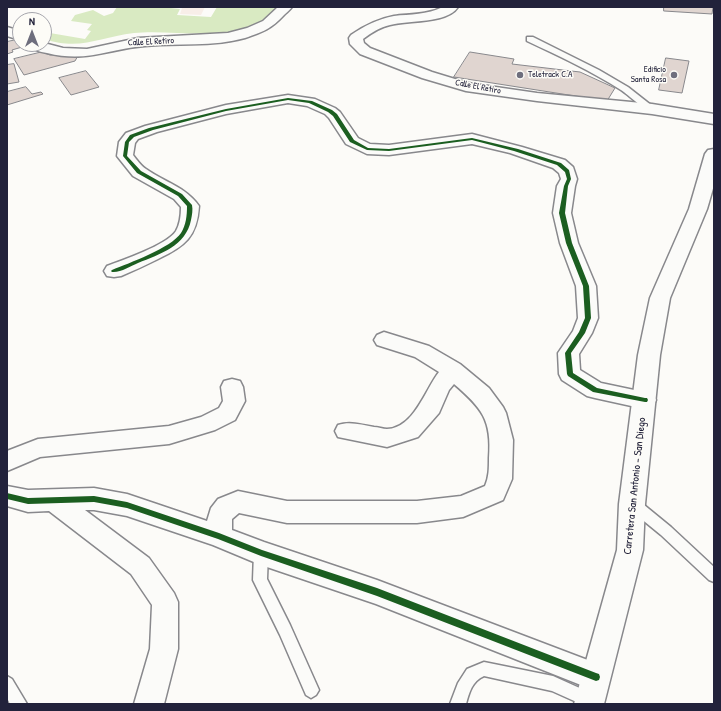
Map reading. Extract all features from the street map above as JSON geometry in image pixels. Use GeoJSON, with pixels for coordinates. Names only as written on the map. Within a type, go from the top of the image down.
{"type":"FeatureCollection","features":[{"type":"Feature","properties":{"kind":"street","name":"Calle El Retiro"},"geometry":{"type":"LineString","coordinates":[[52,50],[93,52],[131,43],[210,40],[239,35],[271,22],[280,10],[286,7]]}},
{"type":"Feature","properties":{"kind":"street","name":"Calle El Retiro"},"geometry":{"type":"LineString","coordinates":[[452,7],[439,14],[412,20],[391,21],[370,28],[356,38],[357,44],[365,51],[426,75],[466,87],[537,97],[652,109],[714,119]]}},
{"type":"Feature","properties":{"kind":"street"},"geometry":{"type":"LineString","coordinates":[[114,271],[174,245],[188,224],[190,206],[180,195],[139,172],[125,156],[127,142],[132,136],[151,129],[226,110],[288,99],[310,102],[330,111],[338,119],[352,141],[367,149],[389,150],[472,139],[486,141],[559,164],[567,171],[569,179],[566,186],[562,213],[569,244],[586,286],[588,318],[582,333],[568,353],[570,374],[595,390],[645,400]]}},
{"type":"Feature","properties":{"kind":"street","name":"Carretera San Antonio - San Diego"},"geometry":{"type":"LineString","coordinates":[[592,694],[630,550],[632,504],[649,355],[660,298],[698,209],[714,154]]}},
{"type":"Feature","properties":{"kind":"street"},"geometry":{"type":"LineString","coordinates":[[220,536],[220,516],[227,507],[238,502],[287,512],[418,512],[463,506],[494,493],[500,479],[502,440],[495,413],[481,394],[452,370],[422,351],[384,340]]}},
{"type":"Feature","properties":{"kind":"street"},"geometry":{"type":"LineString","coordinates":[[346,431],[386,438],[410,431],[431,407],[440,386],[452,370]]}},
{"type":"Feature","properties":{"kind":"street"},"geometry":{"type":"LineString","coordinates":[[7,461],[38,448],[169,435],[207,424],[227,414],[234,401],[232,386]]}},
{"type":"Feature","properties":{"kind":"street"},"geometry":{"type":"LineString","coordinates":[[7,496],[28,501],[94,499],[128,505],[220,536],[261,553],[377,592],[592,694]]}},
{"type":"Feature","properties":{"kind":"street"},"geometry":{"type":"LineString","coordinates":[[52,500],[140,566],[165,602],[164,649],[149,704]]}},
{"type":"Feature","properties":{"kind":"lane"},"geometry":{"type":"LineString","coordinates":[[530,39],[596,72],[625,89],[652,109]]}},
{"type":"Feature","properties":{"kind":"lane"},"geometry":{"type":"LineString","coordinates":[[632,504],[666,531],[714,576]]}},
{"type":"Feature","properties":{"kind":"lane"},"geometry":{"type":"LineString","coordinates":[[261,553],[260,580],[285,630],[311,690]]}},
{"type":"Feature","properties":{"kind":"lane"},"geometry":{"type":"LineString","coordinates":[[458,704],[463,688],[472,674],[484,670],[553,684],[592,694]]}},
{"type":"Feature","properties":{"kind":"lane"},"geometry":{"type":"LineString","coordinates":[[7,684],[19,704]]}},
{"type":"Feature","properties":{"kind":"shaded area"},"geometry":{"type":"Polygon","coordinates":[[[171,7],[205,7],[201,15],[180,14],[182,8],[171,7]]]}},
{"type":"Feature","properties":{"kind":"green space"},"geometry":{"type":"Polygon","coordinates":[[[117,7],[162,7],[180,9],[177,15],[211,17],[217,7],[277,7],[261,22],[248,28],[233,32],[199,34],[149,32],[134,33],[80,43],[69,44],[52,41],[52,33],[85,39],[91,31],[87,30],[92,24],[71,21],[75,15],[93,10],[104,16],[113,13],[117,7]]]}},
{"type":"Feature","properties":{"kind":"building"},"geometry":{"type":"Polygon","coordinates":[[[664,7],[713,7],[712,14],[664,11],[664,7]]]}},
{"type":"Feature","properties":{"kind":"building"},"geometry":{"type":"Polygon","coordinates":[[[12,41],[13,52],[7,54],[7,42],[12,41]]]}},
{"type":"Feature","properties":{"kind":"building"},"geometry":{"type":"Polygon","coordinates":[[[42,52],[50,55],[79,54],[75,61],[24,75],[14,59],[42,52]]]}},
{"type":"Feature","properties":{"kind":"building","name":"Teletrack C.A"},"geometry":{"type":"Polygon","coordinates":[[[470,52],[514,59],[512,64],[580,72],[615,88],[607,101],[454,77],[470,52]]]}},
{"type":"Feature","properties":{"kind":"building","name":"Edificio Santa Rosa"},"geometry":{"type":"Polygon","coordinates":[[[666,58],[689,61],[682,93],[659,90],[666,58]]]}},
{"type":"Feature","properties":{"kind":"building"},"geometry":{"type":"Polygon","coordinates":[[[14,64],[19,82],[7,84],[7,65],[14,64]]]}},
{"type":"Feature","properties":{"kind":"building"},"geometry":{"type":"Polygon","coordinates":[[[86,71],[99,87],[71,95],[59,78],[86,71]]]}},
{"type":"Feature","properties":{"kind":"building"},"geometry":{"type":"Polygon","coordinates":[[[26,87],[32,94],[41,92],[43,94],[7,105],[7,92],[26,87]]]}},
{"type":"Feature","properties":{"kind":"cycle path"},"geometry":{"type":"LineString","coordinates":[[114,271],[174,243],[184,233],[189,217],[190,206],[180,195],[139,172],[125,156],[127,142],[132,136],[151,129],[226,110],[288,99],[310,102],[330,111],[335,115],[352,141],[367,149],[389,150],[472,139],[516,150],[559,164],[567,171],[569,179],[566,186],[562,213],[569,243],[586,286],[588,318],[582,333],[568,353],[570,374],[595,390],[645,400]]}},
{"type":"Feature","properties":{"kind":"cycle path"},"geometry":{"type":"LineString","coordinates":[[7,496],[28,501],[94,499],[127,505],[219,536],[261,553],[377,592],[596,677]]}},
{"type":"Feature","properties":{"kind":"place","name":"Teletrack C.A"},"geometry":{"type":"Point","coordinates":[520,75]}},
{"type":"Feature","properties":{"kind":"place","name":"Edificio Santa Rosa"},"geometry":{"type":"Point","coordinates":[674,75]}}]}
